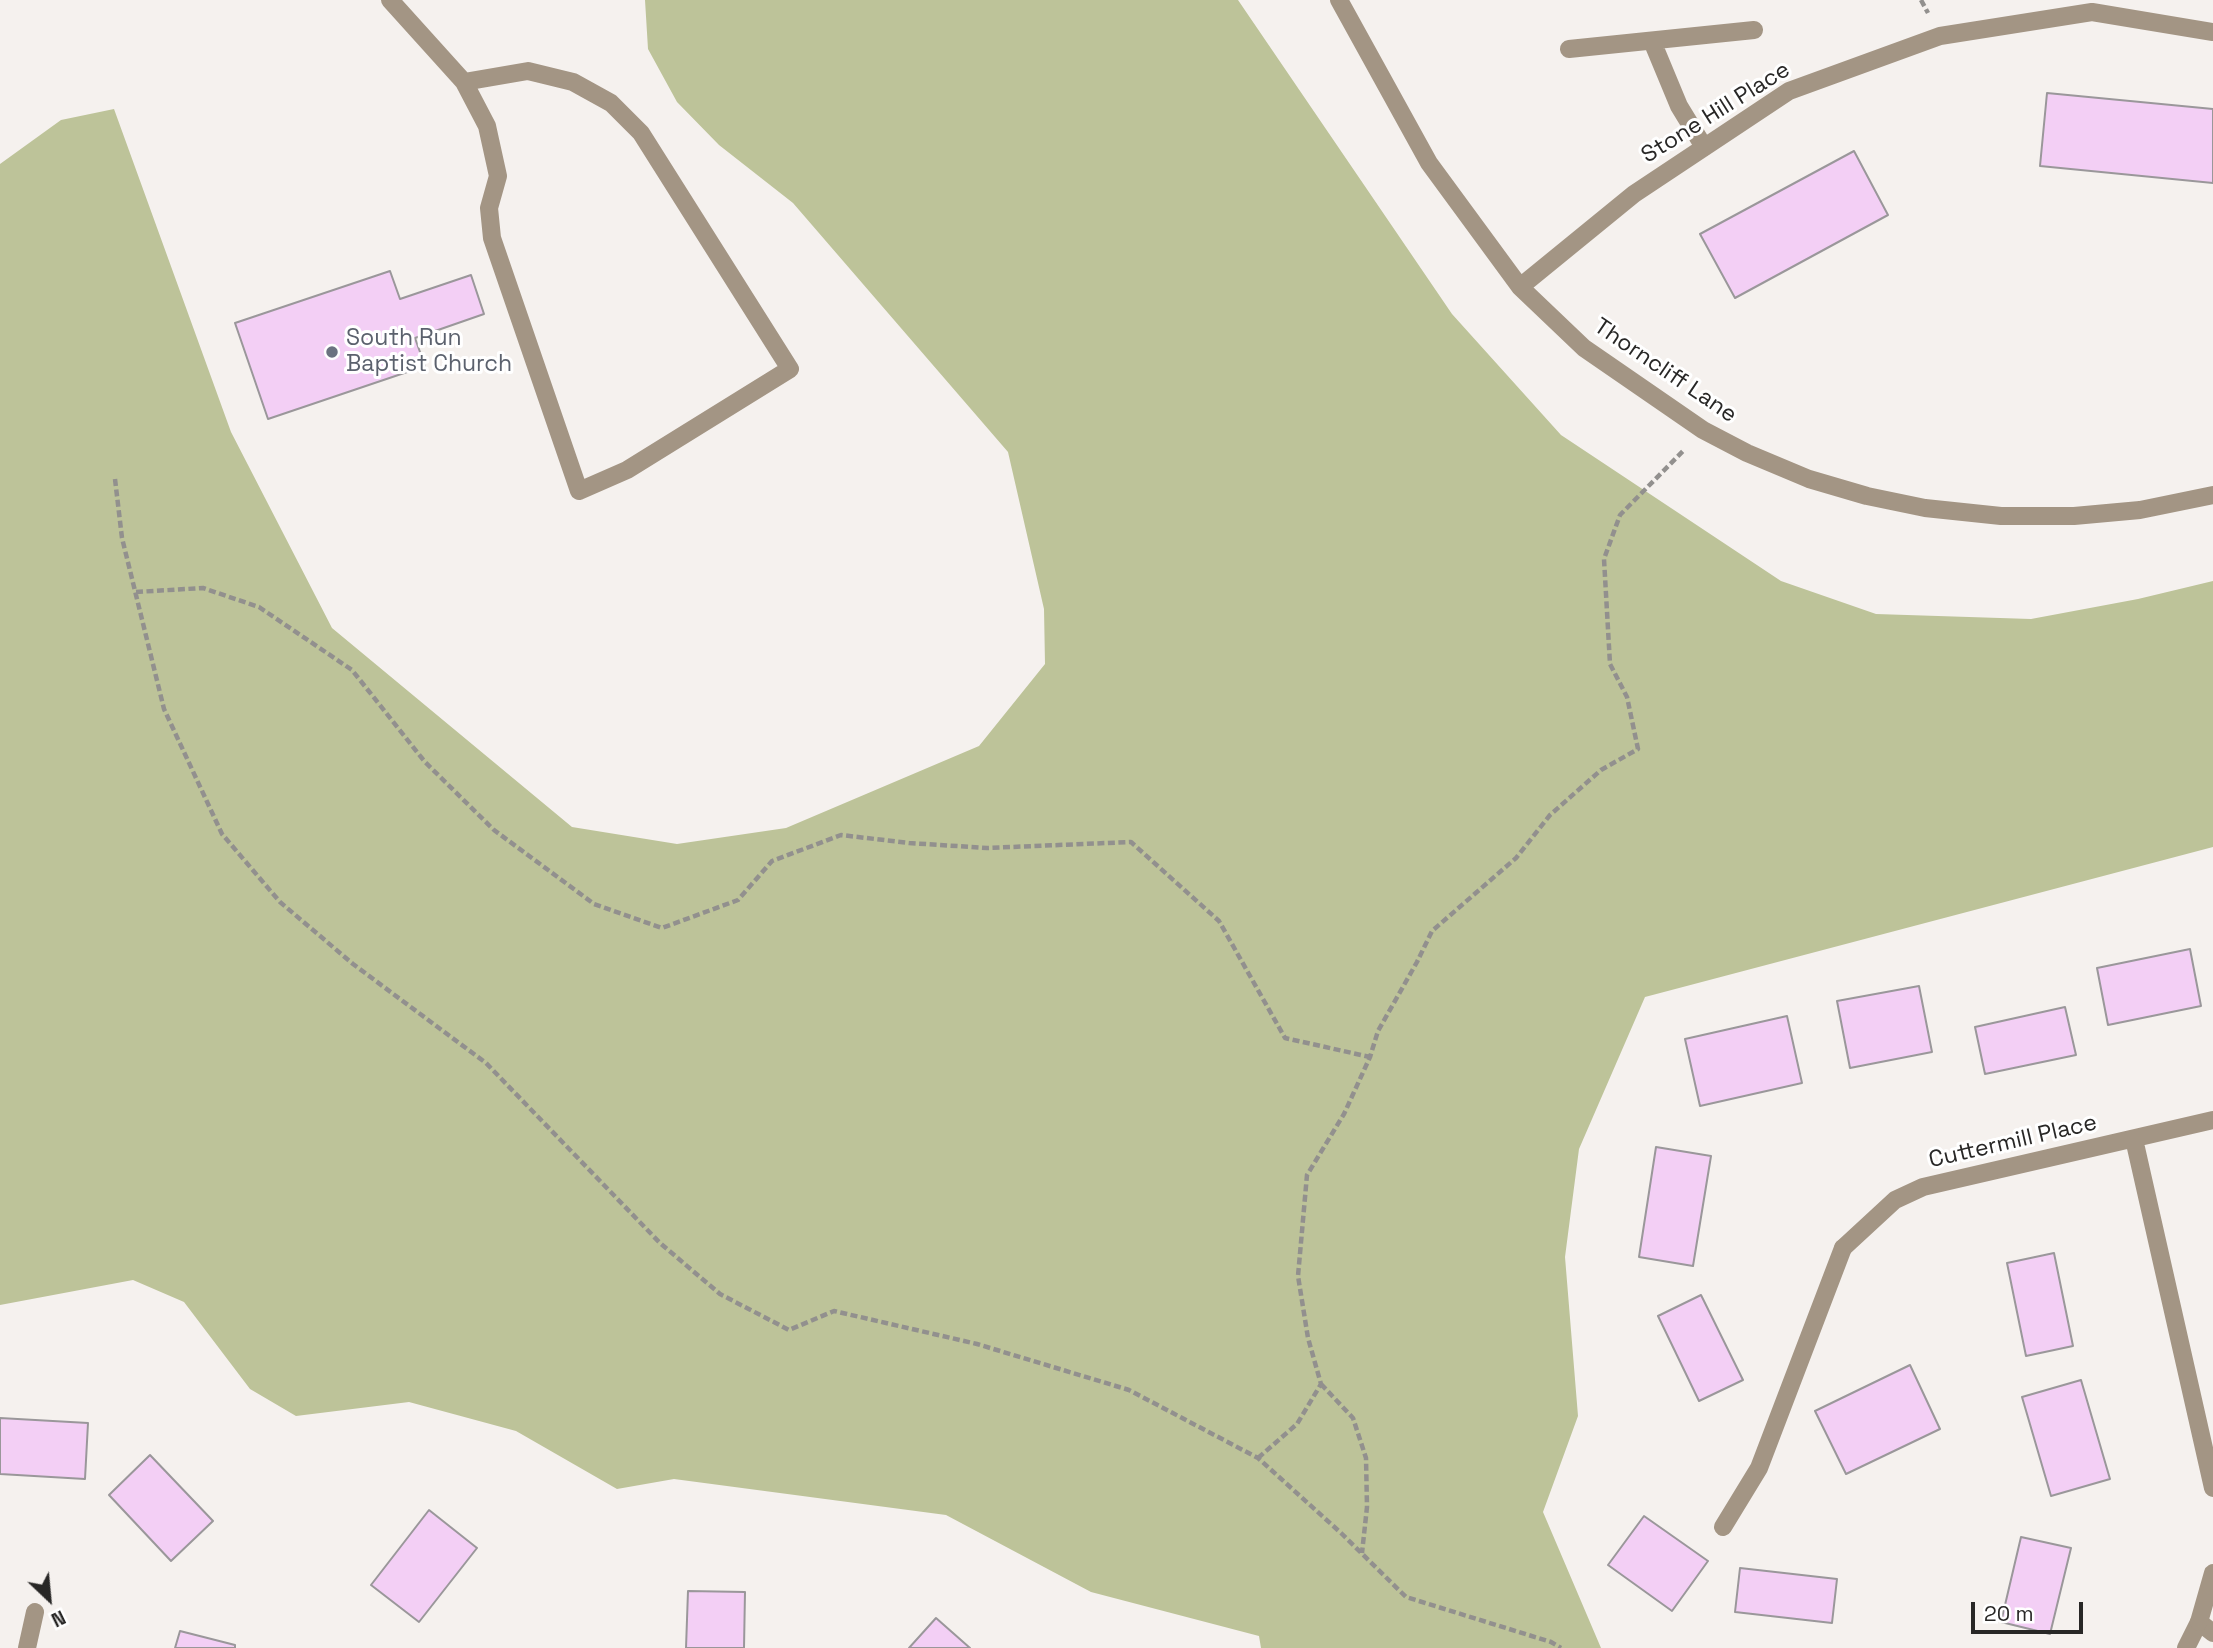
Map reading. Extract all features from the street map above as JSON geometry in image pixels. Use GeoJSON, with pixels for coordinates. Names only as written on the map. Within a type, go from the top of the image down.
{"type":"FeatureCollection","features":[{"type":"Feature","properties":{"kind":"street"},"geometry":{"type":"LineString","coordinates":[[390,0],[464,82],[487,126],[498,176],[489,208],[492,238],[579,491],[627,470],[790,369],[641,133],[611,103],[573,82],[528,71],[464,82]]}},
{"type":"Feature","properties":{"kind":"street","name":"Thorncliff Lane"},"geometry":{"type":"LineString","coordinates":[[1339,0],[1429,163],[1520,287],[1584,348],[1703,430],[1747,453],[1809,478],[1867,496],[1925,508],[2001,516],[2074,516],[2140,510],[2213,495]]}},
{"type":"Feature","properties":{"kind":"street","name":"Stone Hill Place"},"geometry":{"type":"LineString","coordinates":[[1520,287],[1634,194],[1789,91],[1940,36],[2092,12],[2213,32]]}},
{"type":"Feature","properties":{"kind":"street"},"geometry":{"type":"LineString","coordinates":[[1569,49],[1754,30]]}},
{"type":"Feature","properties":{"kind":"street"},"geometry":{"type":"LineString","coordinates":[[1652,41],[1679,106],[1704,147]]}},
{"type":"Feature","properties":{"kind":"street","name":"Cuttermill Place"},"geometry":{"type":"LineString","coordinates":[[1723,1527],[1759,1468],[1843,1248],[1895,1200],[1923,1187],[2213,1120]]}},
{"type":"Feature","properties":{"kind":"street"},"geometry":{"type":"LineString","coordinates":[[2134,1139],[2213,1488]]}},
{"type":"Feature","properties":{"kind":"street"},"geometry":{"type":"LineString","coordinates":[[2186,1648],[2206,1628],[2213,1573]]}},
{"type":"Feature","properties":{"kind":"street"},"geometry":{"type":"LineString","coordinates":[[27,1648],[34,1612]]}},
{"type":"Feature","properties":{"kind":"path"},"geometry":{"type":"LineString","coordinates":[[1362,1553],[1367,1507],[1366,1458],[1353,1418],[1321,1384],[1308,1338],[1298,1276],[1307,1175],[1344,1114],[1370,1057],[1378,1031],[1432,931],[1516,858],[1550,816],[1601,770],[1638,749],[1627,697],[1611,664],[1604,559],[1620,514],[1703,430]]}},
{"type":"Feature","properties":{"kind":"path"},"geometry":{"type":"LineString","coordinates":[[115,479],[122,538],[164,709],[222,834],[280,902],[354,964],[486,1063],[660,1243],[720,1294],[789,1329],[834,1311],[977,1344],[1129,1390],[1258,1458],[1406,1597],[1551,1642],[1561,1648]]}},
{"type":"Feature","properties":{"kind":"path"},"geometry":{"type":"LineString","coordinates":[[136,592],[203,588],[260,607],[352,670],[425,762],[494,830],[594,904],[662,928],[738,900],[772,861],[841,835],[988,848],[1131,842],[1219,921],[1285,1038],[1370,1057]]}},
{"type":"Feature","properties":{"kind":"path"},"geometry":{"type":"LineString","coordinates":[[1258,1458],[1297,1424],[1321,1384]]}},
{"type":"Feature","properties":{"kind":"green space"},"geometry":{"type":"Polygon","coordinates":[[[645,0],[1238,0],[1452,314],[1561,435],[1781,581],[1876,614],[2031,619],[2138,599],[2213,581],[2213,847],[1645,997],[1579,1149],[1565,1257],[1578,1416],[1543,1512],[1601,1648],[1261,1648],[1259,1636],[1091,1592],[946,1515],[674,1479],[617,1489],[516,1431],[409,1402],[296,1416],[250,1389],[184,1302],[133,1280],[0,1305],[0,164],[61,120],[114,109],[231,432],[332,628],[572,827],[677,844],[786,828],[979,746],[1045,664],[1044,609],[1008,452],[793,203],[719,145],[677,102],[648,49],[645,0]]]}},
{"type":"Feature","properties":{"kind":"building"},"geometry":{"type":"Polygon","coordinates":[[[2047,93],[2213,109],[2213,183],[2040,166],[2047,93]]]}},
{"type":"Feature","properties":{"kind":"building"},"geometry":{"type":"Polygon","coordinates":[[[1854,151],[1888,215],[1735,298],[1700,234],[1854,151]]]}},
{"type":"Feature","properties":{"kind":"building","name":"South Run Baptist Church"},"geometry":{"type":"Polygon","coordinates":[[[390,271],[400,299],[471,275],[484,314],[415,338],[425,366],[268,419],[235,323],[390,271]]]}},
{"type":"Feature","properties":{"kind":"building"},"geometry":{"type":"Polygon","coordinates":[[[2190,949],[2201,1006],[2108,1025],[2097,968],[2190,949]]]}},
{"type":"Feature","properties":{"kind":"building"},"geometry":{"type":"Polygon","coordinates":[[[1919,986],[1932,1052],[1850,1068],[1837,1001],[1919,986]]]}},
{"type":"Feature","properties":{"kind":"building"},"geometry":{"type":"Polygon","coordinates":[[[2065,1007],[2076,1055],[1985,1074],[1975,1027],[2065,1007]]]}},
{"type":"Feature","properties":{"kind":"building"},"geometry":{"type":"Polygon","coordinates":[[[1787,1016],[1802,1083],[1700,1106],[1685,1039],[1787,1016]]]}},
{"type":"Feature","properties":{"kind":"building"},"geometry":{"type":"Polygon","coordinates":[[[1656,1147],[1711,1156],[1693,1266],[1639,1257],[1656,1147]]]}},
{"type":"Feature","properties":{"kind":"building"},"geometry":{"type":"Polygon","coordinates":[[[2054,1253],[2073,1346],[2026,1356],[2007,1263],[2054,1253]]]}},
{"type":"Feature","properties":{"kind":"building"},"geometry":{"type":"Polygon","coordinates":[[[1701,1295],[1743,1380],[1699,1401],[1658,1316],[1701,1295]]]}},
{"type":"Feature","properties":{"kind":"building"},"geometry":{"type":"Polygon","coordinates":[[[1910,1365],[1940,1429],[1846,1474],[1815,1411],[1910,1365]]]}},
{"type":"Feature","properties":{"kind":"building"},"geometry":{"type":"Polygon","coordinates":[[[2081,1380],[2110,1479],[2051,1496],[2022,1397],[2081,1380]]]}},
{"type":"Feature","properties":{"kind":"building"},"geometry":{"type":"Polygon","coordinates":[[[0,1418],[88,1423],[85,1479],[0,1474],[0,1418]]]}},
{"type":"Feature","properties":{"kind":"building"},"geometry":{"type":"Polygon","coordinates":[[[150,1455],[213,1521],[171,1561],[109,1495],[150,1455]]]}},
{"type":"Feature","properties":{"kind":"building"},"geometry":{"type":"Polygon","coordinates":[[[429,1510],[477,1548],[419,1622],[371,1585],[429,1510]]]}},
{"type":"Feature","properties":{"kind":"building"},"geometry":{"type":"Polygon","coordinates":[[[1644,1516],[1708,1561],[1672,1611],[1608,1565],[1644,1516]]]}},
{"type":"Feature","properties":{"kind":"building"},"geometry":{"type":"Polygon","coordinates":[[[2021,1537],[2071,1548],[2050,1634],[2001,1622],[2021,1537]]]}},
{"type":"Feature","properties":{"kind":"building"},"geometry":{"type":"Polygon","coordinates":[[[1740,1568],[1837,1579],[1832,1623],[1735,1612],[1740,1568]]]}},
{"type":"Feature","properties":{"kind":"building"},"geometry":{"type":"Polygon","coordinates":[[[688,1591],[745,1592],[744,1648],[686,1648],[688,1591]]]}},
{"type":"Feature","properties":{"kind":"building"},"geometry":{"type":"Polygon","coordinates":[[[936,1618],[970,1648],[909,1648],[936,1618]]]}},
{"type":"Feature","properties":{"kind":"building"},"geometry":{"type":"Polygon","coordinates":[[[180,1631],[235,1645],[235,1648],[175,1648],[180,1631]]]}},
{"type":"Feature","properties":{"kind":"place","name":"South Run Baptist Church"},"geometry":{"type":"Point","coordinates":[332,352]}}]}
